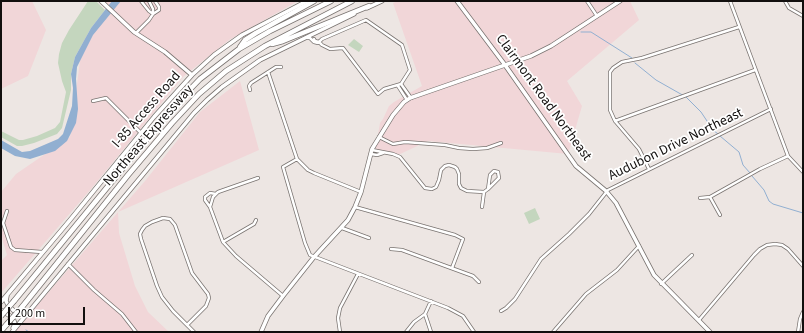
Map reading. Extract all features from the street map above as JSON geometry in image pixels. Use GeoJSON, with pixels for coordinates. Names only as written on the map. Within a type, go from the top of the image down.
{"type":"FeatureCollection","features":[{"type":"Feature","properties":{"kind":"highway"},"geometry":{"type":"LineString","coordinates":[[239,49],[245,40],[314,1]]}},
{"type":"Feature","properties":{"kind":"highway","name":"Northeast Expressway"},"geometry":{"type":"LineString","coordinates":[[1,316],[173,107],[200,79],[239,49],[270,31],[331,1]]}},
{"type":"Feature","properties":{"kind":"highway","name":"Northeast Expressway"},"geometry":{"type":"LineString","coordinates":[[1,331],[128,175],[181,112],[199,94],[226,71],[265,46],[352,1]]}},
{"type":"Feature","properties":{"kind":"highway"},"geometry":{"type":"LineString","coordinates":[[265,46],[283,41],[369,6]]}},
{"type":"Feature","properties":{"kind":"main road"},"geometry":{"type":"LineString","coordinates":[[101,1],[135,33],[165,52],[192,75]]}},
{"type":"Feature","properties":{"kind":"main road","name":"I-85 Access Road"},"geometry":{"type":"LineString","coordinates":[[1,302],[141,133],[192,75],[214,55],[242,35],[307,1]]}},
{"type":"Feature","properties":{"kind":"main road"},"geometry":{"type":"LineString","coordinates":[[11,332],[197,110],[222,87],[255,64],[294,43],[382,1]]}},
{"type":"Feature","properties":{"kind":"main road","name":"Clairmont Road Northeast"},"geometry":{"type":"LineString","coordinates":[[454,1],[461,6]]}},
{"type":"Feature","properties":{"kind":"main road","name":"Clairmont Road Northeast"},"geometry":{"type":"LineString","coordinates":[[458,1],[575,164],[588,177],[606,191],[619,206],[650,271],[661,284],[710,332]]}},
{"type":"Feature","properties":{"kind":"main road"},"geometry":{"type":"LineString","coordinates":[[261,332],[268,316],[283,296],[314,257],[342,228],[355,207],[361,192],[371,151],[378,136],[398,108],[409,99],[531,56],[551,46],[620,1]]}},
{"type":"Feature","properties":{"kind":"main road"},"geometry":{"type":"LineString","coordinates":[[7,295],[7,304],[18,315],[24,317]]}},
{"type":"Feature","properties":{"kind":"main road"},"geometry":{"type":"LineString","coordinates":[[18,315],[24,314],[32,308]]}},
{"type":"Feature","properties":{"kind":"main road"},"geometry":{"type":"LineString","coordinates":[[1,310],[15,321],[11,332]]}},
{"type":"Feature","properties":{"kind":"street"},"geometry":{"type":"LineString","coordinates":[[141,1],[153,14]]}},
{"type":"Feature","properties":{"kind":"street"},"geometry":{"type":"LineString","coordinates":[[149,1],[153,9],[153,14]]}},
{"type":"Feature","properties":{"kind":"street"},"geometry":{"type":"LineString","coordinates":[[135,33],[149,20],[153,14],[159,10],[156,1]]}},
{"type":"Feature","properties":{"kind":"street"},"geometry":{"type":"LineString","coordinates":[[587,1],[597,16]]}},
{"type":"Feature","properties":{"kind":"street"},"geometry":{"type":"LineString","coordinates":[[730,1],[788,156],[803,172]]}},
{"type":"Feature","properties":{"kind":"street"},"geometry":{"type":"LineString","coordinates":[[785,1],[789,8],[803,16]]}},
{"type":"Feature","properties":{"kind":"street"},"geometry":{"type":"LineString","coordinates":[[304,38],[314,39],[314,42],[320,42],[322,45],[330,48],[343,48],[378,94],[390,87],[400,85],[410,70],[402,45],[366,20],[322,39],[320,42]]}},
{"type":"Feature","properties":{"kind":"street"},"geometry":{"type":"LineString","coordinates":[[648,169],[639,149],[615,121],[610,110],[610,72],[617,64],[628,60],[642,58],[740,27]]}},
{"type":"Feature","properties":{"kind":"street"},"geometry":{"type":"LineString","coordinates":[[314,39],[316,33]]}},
{"type":"Feature","properties":{"kind":"street"},"geometry":{"type":"LineString","coordinates":[[250,90],[249,86],[251,83],[276,67],[281,67]]}},
{"type":"Feature","properties":{"kind":"street"},"geometry":{"type":"LineString","coordinates":[[615,121],[699,89],[755,70]]}},
{"type":"Feature","properties":{"kind":"street"},"geometry":{"type":"LineString","coordinates":[[268,72],[297,158],[314,174],[361,192]]}},
{"type":"Feature","properties":{"kind":"street"},"geometry":{"type":"LineString","coordinates":[[400,85],[409,99]]}},
{"type":"Feature","properties":{"kind":"street"},"geometry":{"type":"LineString","coordinates":[[93,101],[106,98],[141,133]]}},
{"type":"Feature","properties":{"kind":"street","name":"Audubon Drive Northeast"},"geometry":{"type":"LineString","coordinates":[[501,311],[515,299],[542,259],[589,214],[606,191],[771,109]]}},
{"type":"Feature","properties":{"kind":"street"},"geometry":{"type":"LineString","coordinates":[[378,136],[393,144],[405,142],[473,149],[487,148],[501,143]]}},
{"type":"Feature","properties":{"kind":"street"},"geometry":{"type":"LineString","coordinates":[[371,151],[377,155],[383,152],[400,157],[424,188],[432,189],[436,187],[441,170],[445,166],[449,165],[458,169],[459,184],[461,188],[467,191],[484,192],[488,189],[499,178],[500,174],[497,171],[491,173],[488,189]]}},
{"type":"Feature","properties":{"kind":"street"},"geometry":{"type":"LineString","coordinates":[[700,198],[710,197],[760,169],[788,156]]}},
{"type":"Feature","properties":{"kind":"street"},"geometry":{"type":"LineString","coordinates":[[297,158],[283,167],[309,254],[448,308],[463,316],[474,332]]}},
{"type":"Feature","properties":{"kind":"street"},"geometry":{"type":"LineString","coordinates":[[210,207],[213,197],[216,194],[223,190],[258,178]]}},
{"type":"Feature","properties":{"kind":"street"},"geometry":{"type":"LineString","coordinates":[[482,207],[484,192]]}},
{"type":"Feature","properties":{"kind":"street"},"geometry":{"type":"LineString","coordinates":[[216,194],[210,193],[205,197],[205,200],[210,207],[223,242],[236,256],[283,296]]}},
{"type":"Feature","properties":{"kind":"street"},"geometry":{"type":"LineString","coordinates":[[710,197],[720,215]]}},
{"type":"Feature","properties":{"kind":"street"},"geometry":{"type":"LineString","coordinates":[[355,207],[455,235],[463,239],[452,268]]}},
{"type":"Feature","properties":{"kind":"street"},"geometry":{"type":"LineString","coordinates":[[7,211],[3,223],[12,247],[15,250],[42,252]]}},
{"type":"Feature","properties":{"kind":"street"},"geometry":{"type":"LineString","coordinates":[[187,325],[206,306],[209,298],[208,294],[192,273],[176,225],[170,219],[163,218],[146,226],[140,234],[141,239],[156,286],[162,297],[173,311],[187,325],[194,332]]}},
{"type":"Feature","properties":{"kind":"street"},"geometry":{"type":"LineString","coordinates":[[223,242],[254,224],[256,220]]}},
{"type":"Feature","properties":{"kind":"street"},"geometry":{"type":"LineString","coordinates":[[342,228],[369,238]]}},
{"type":"Feature","properties":{"kind":"street"},"geometry":{"type":"LineString","coordinates":[[698,320],[754,255],[767,245],[782,245],[788,249],[803,266]]}},
{"type":"Feature","properties":{"kind":"street"},"geometry":{"type":"LineString","coordinates":[[553,332],[586,294],[617,270],[639,246]]}},
{"type":"Feature","properties":{"kind":"street"},"geometry":{"type":"LineString","coordinates":[[392,249],[402,250],[452,268],[475,278],[479,282]]}},
{"type":"Feature","properties":{"kind":"street"},"geometry":{"type":"LineString","coordinates":[[661,284],[692,255]]}},
{"type":"Feature","properties":{"kind":"street"},"geometry":{"type":"LineString","coordinates":[[68,264],[124,317],[136,332]]}},
{"type":"Feature","properties":{"kind":"street"},"geometry":{"type":"LineString","coordinates":[[340,332],[338,318],[340,308],[358,274]]}},
{"type":"Feature","properties":{"kind":"street"},"geometry":{"type":"LineString","coordinates":[[406,332],[414,322],[425,314],[431,301]]}},
{"type":"Feature","properties":{"kind":"street"},"geometry":{"type":"LineString","coordinates":[[798,332],[800,319],[803,312]]}},
{"type":"Feature","properties":{"kind":"street"},"geometry":{"type":"LineString","coordinates":[[425,314],[431,332]]}},
{"type":"Feature","properties":{"kind":"shaded area"},"geometry":{"type":"Polygon","coordinates":[[[1,1],[32,1],[46,30],[28,76],[1,89],[1,1]]]}},
{"type":"Feature","properties":{"kind":"shaded area"},"geometry":{"type":"Polygon","coordinates":[[[105,1],[298,1],[229,40],[183,77],[91,189],[1,293],[1,261],[7,255],[1,235],[1,192],[16,174],[70,137],[83,38],[112,12],[105,1]]]}},
{"type":"Feature","properties":{"kind":"shaded area"},"geometry":{"type":"Polygon","coordinates":[[[398,1],[630,1],[639,20],[567,81],[582,106],[568,154],[428,141],[398,155],[375,151],[380,123],[389,106],[422,86],[393,3],[398,1]]]}},
{"type":"Feature","properties":{"kind":"shaded area"},"geometry":{"type":"Polygon","coordinates":[[[240,81],[259,150],[118,212],[145,181],[200,112],[240,81]]]}},
{"type":"Feature","properties":{"kind":"shaded area"},"geometry":{"type":"Polygon","coordinates":[[[118,212],[119,233],[135,286],[148,312],[169,332],[14,332],[118,212]]]}},
{"type":"Feature","properties":{"kind":"green space"},"geometry":{"type":"Polygon","coordinates":[[[88,1],[96,1],[105,10],[91,28],[75,57],[71,74],[71,90],[62,128],[57,134],[34,143],[17,146],[1,137],[1,131],[19,140],[23,140],[55,128],[60,122],[66,92],[58,63],[59,54],[62,43],[69,30],[88,1]]]}},
{"type":"Feature","properties":{"kind":"green space"},"geometry":{"type":"Polygon","coordinates":[[[354,39],[363,46],[359,52],[348,45],[354,39]]]}},
{"type":"Feature","properties":{"kind":"green space"},"geometry":{"type":"Polygon","coordinates":[[[535,208],[540,219],[529,224],[524,213],[535,208]]]}},
{"type":"Feature","properties":{"kind":"water"},"geometry":{"type":"Polygon","coordinates":[[[112,1],[121,1],[93,35],[77,67],[76,79],[78,109],[76,123],[67,141],[55,151],[30,159],[15,156],[1,148],[1,140],[22,152],[30,151],[58,139],[63,134],[72,106],[73,88],[71,74],[75,57],[91,28],[112,1]]]}},
{"type":"Feature","properties":{"kind":"waterway"},"geometry":{"type":"LineString","coordinates":[[581,32],[591,32],[632,58]]}},
{"type":"Feature","properties":{"kind":"waterway"},"geometry":{"type":"LineString","coordinates":[[635,63],[656,80],[686,97],[701,112],[713,130],[718,134]]}},
{"type":"Feature","properties":{"kind":"waterway"},"geometry":{"type":"LineString","coordinates":[[720,136],[739,152],[743,165],[750,173]]}},
{"type":"Feature","properties":{"kind":"waterway"},"geometry":{"type":"LineString","coordinates":[[752,176],[764,190],[769,201],[773,204],[803,213]]}}]}
